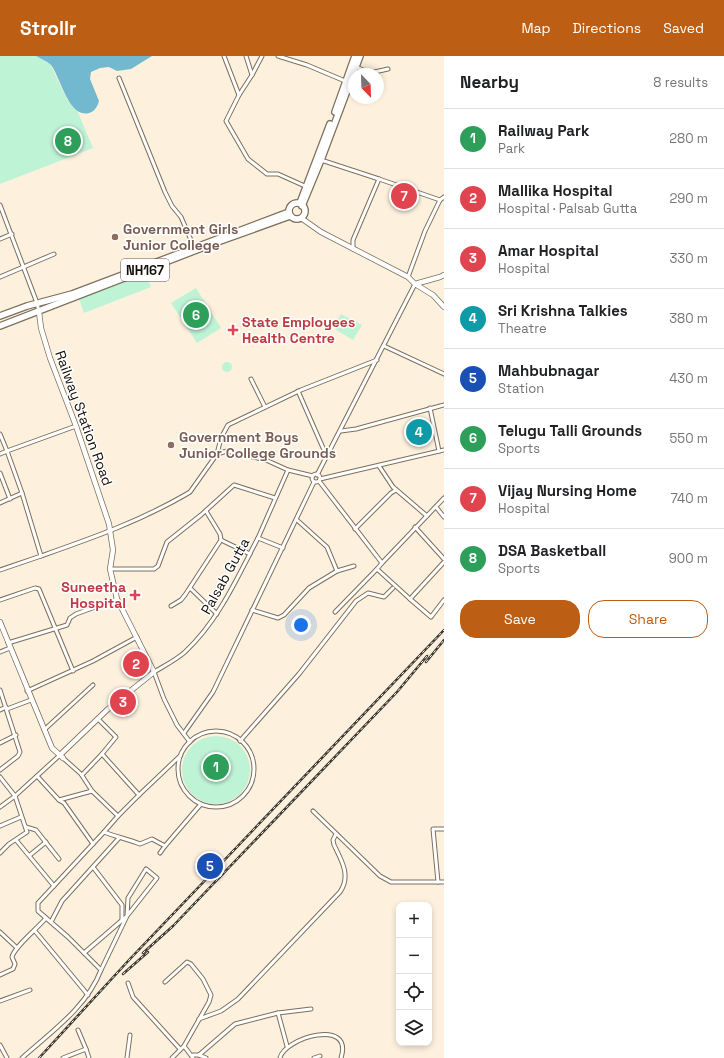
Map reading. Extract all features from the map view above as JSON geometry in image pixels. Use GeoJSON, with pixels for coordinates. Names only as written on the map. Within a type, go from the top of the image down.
{"type":"FeatureCollection","features":[{"type":"Feature","properties":{"kind":"highway"},"geometry":{"type":"LineString","coordinates":[[289,214],[296,219],[301,218],[305,212],[301,205],[355,56]]}},
{"type":"Feature","properties":{"kind":"highway"},"geometry":{"type":"LineString","coordinates":[[301,205],[321,160],[360,56]]}},
{"type":"Feature","properties":{"kind":"highway","name":"NH167"},"geometry":{"type":"LineString","coordinates":[[0,326],[213,247],[289,214],[292,205],[301,205]]}},
{"type":"Feature","properties":{"kind":"highway","name":"NH167"},"geometry":{"type":"LineString","coordinates":[[0,315],[72,294],[194,247],[289,214]]}},
{"type":"Feature","properties":{"kind":"street"},"geometry":{"type":"LineString","coordinates":[[224,56],[239,94]]}},
{"type":"Feature","properties":{"kind":"street"},"geometry":{"type":"LineString","coordinates":[[246,56],[252,75]]}},
{"type":"Feature","properties":{"kind":"street"},"geometry":{"type":"LineString","coordinates":[[262,56],[252,75],[239,94],[226,120],[248,159],[267,174],[278,174],[307,187]]}},
{"type":"Feature","properties":{"kind":"street"},"geometry":{"type":"LineString","coordinates":[[278,56],[345,81]]}},
{"type":"Feature","properties":{"kind":"street"},"geometry":{"type":"LineString","coordinates":[[356,67],[370,73],[388,70]]}},
{"type":"Feature","properties":{"kind":"street"},"geometry":{"type":"LineString","coordinates":[[119,78],[165,192],[172,206],[181,216],[194,247]]}},
{"type":"Feature","properties":{"kind":"street"},"geometry":{"type":"LineString","coordinates":[[321,160],[440,200]]}},
{"type":"Feature","properties":{"kind":"street"},"geometry":{"type":"LineString","coordinates":[[353,249],[353,240],[379,179]]}},
{"type":"Feature","properties":{"kind":"street"},"geometry":{"type":"LineString","coordinates":[[408,277],[425,231],[440,200],[444,197]]}},
{"type":"Feature","properties":{"kind":"street"},"geometry":{"type":"LineString","coordinates":[[0,205],[38,303],[39,312]]}},
{"type":"Feature","properties":{"kind":"street"},"geometry":{"type":"LineString","coordinates":[[0,218],[5,216]]}},
{"type":"Feature","properties":{"kind":"street"},"geometry":{"type":"LineString","coordinates":[[301,218],[321,232],[408,277],[415,284],[428,290],[444,308]]}},
{"type":"Feature","properties":{"kind":"street"},"geometry":{"type":"LineString","coordinates":[[0,239],[12,234]]}},
{"type":"Feature","properties":{"kind":"street"},"geometry":{"type":"LineString","coordinates":[[0,277],[54,254]]}},
{"type":"Feature","properties":{"kind":"street"},"geometry":{"type":"LineString","coordinates":[[382,563],[319,480],[318,475],[415,284],[440,278],[444,275]]}},
{"type":"Feature","properties":{"kind":"street","name":"Railway Station Road"},"geometry":{"type":"LineString","coordinates":[[39,312],[41,328],[50,358],[76,426],[111,531],[112,550],[110,569],[117,599],[154,672]]}},
{"type":"Feature","properties":{"kind":"street"},"geometry":{"type":"LineString","coordinates":[[384,346],[444,374]]}},
{"type":"Feature","properties":{"kind":"street"},"geometry":{"type":"LineString","coordinates":[[0,570],[111,531],[154,513],[190,492],[217,454],[221,438],[228,425],[298,391],[377,360]]}},
{"type":"Feature","properties":{"kind":"street"},"geometry":{"type":"LineString","coordinates":[[251,379],[265,407]]}},
{"type":"Feature","properties":{"kind":"street"},"geometry":{"type":"LineString","coordinates":[[298,391],[327,457]]}},
{"type":"Feature","properties":{"kind":"street"},"geometry":{"type":"LineString","coordinates":[[341,431],[356,429],[444,405]]}},
{"type":"Feature","properties":{"kind":"street"},"geometry":{"type":"LineString","coordinates":[[430,408],[439,451]]}},
{"type":"Feature","properties":{"kind":"street"},"geometry":{"type":"LineString","coordinates":[[0,454],[76,426]]}},
{"type":"Feature","properties":{"kind":"street"},"geometry":{"type":"LineString","coordinates":[[0,434],[22,493],[41,556]]}},
{"type":"Feature","properties":{"kind":"street"},"geometry":{"type":"LineString","coordinates":[[314,482],[444,450]]}},
{"type":"Feature","properties":{"kind":"street"},"geometry":{"type":"LineString","coordinates":[[217,454],[227,451],[266,460],[288,470],[313,476],[318,475]]}},
{"type":"Feature","properties":{"kind":"street"},"geometry":{"type":"LineString","coordinates":[[379,466],[396,490],[427,516]]}},
{"type":"Feature","properties":{"kind":"street"},"geometry":{"type":"LineString","coordinates":[[258,538],[288,470]]}},
{"type":"Feature","properties":{"kind":"street"},"geometry":{"type":"LineString","coordinates":[[0,473],[10,498]]}},
{"type":"Feature","properties":{"kind":"street"},"geometry":{"type":"LineString","coordinates":[[184,734],[214,692],[252,610],[297,520],[314,482],[312,478],[313,476]]}},
{"type":"Feature","properties":{"kind":"street"},"geometry":{"type":"LineString","coordinates":[[110,569],[154,569],[158,566],[167,542],[206,511],[234,485],[275,498]]}},
{"type":"Feature","properties":{"kind":"street"},"geometry":{"type":"LineString","coordinates":[[355,529],[391,493],[396,490]]}},
{"type":"Feature","properties":{"kind":"street"},"geometry":{"type":"LineString","coordinates":[[0,503],[22,493]]}},
{"type":"Feature","properties":{"kind":"street"},"geometry":{"type":"LineString","coordinates":[[336,612],[444,498]]}},
{"type":"Feature","properties":{"kind":"street"},"geometry":{"type":"LineString","coordinates":[[436,507],[444,517]]}},
{"type":"Feature","properties":{"kind":"street"},"geometry":{"type":"LineString","coordinates":[[171,606],[181,600],[221,540],[220,534],[206,511]]}},
{"type":"Feature","properties":{"kind":"street"},"geometry":{"type":"LineString","coordinates":[[297,520],[327,547],[337,571]]}},
{"type":"Feature","properties":{"kind":"street"},"geometry":{"type":"LineString","coordinates":[[410,599],[444,561],[415,527]]}},
{"type":"Feature","properties":{"kind":"street","name":"Palsab Gutta"},"geometry":{"type":"LineString","coordinates":[[154,672],[184,653],[209,627],[258,538],[283,548]]}},
{"type":"Feature","properties":{"kind":"street"},"geometry":{"type":"LineString","coordinates":[[221,540],[250,554]]}},
{"type":"Feature","properties":{"kind":"street"},"geometry":{"type":"LineString","coordinates":[[252,610],[278,618],[284,615],[309,588],[337,571],[354,566]]}},
{"type":"Feature","properties":{"kind":"street"},"geometry":{"type":"LineString","coordinates":[[377,568],[431,617],[444,600]]}},
{"type":"Feature","properties":{"kind":"street"},"geometry":{"type":"LineString","coordinates":[[0,600],[35,588],[39,589],[73,671]]}},
{"type":"Feature","properties":{"kind":"street"},"geometry":{"type":"LineString","coordinates":[[190,588],[217,614]]}},
{"type":"Feature","properties":{"kind":"street"},"geometry":{"type":"LineString","coordinates":[[240,740],[299,674],[356,601],[368,593],[384,597],[393,588]]}},
{"type":"Feature","properties":{"kind":"street"},"geometry":{"type":"LineString","coordinates":[[0,652],[9,646],[67,625],[70,618],[76,614],[117,599]]}},
{"type":"Feature","properties":{"kind":"street"},"geometry":{"type":"LineString","coordinates":[[0,622],[27,691],[52,748],[82,775],[92,791],[118,816]]}},
{"type":"Feature","properties":{"kind":"street"},"geometry":{"type":"LineString","coordinates":[[27,691],[73,671],[137,637]]}},
{"type":"Feature","properties":{"kind":"street"},"geometry":{"type":"LineString","coordinates":[[0,807],[61,756],[98,719],[154,672],[164,699],[177,725],[190,742]]}},
{"type":"Feature","properties":{"kind":"street"},"geometry":{"type":"LineString","coordinates":[[44,730],[93,685]]}},
{"type":"Feature","properties":{"kind":"street"},"geometry":{"type":"LineString","coordinates":[[0,690],[16,735],[20,752],[18,756],[0,770]]}},
{"type":"Feature","properties":{"kind":"street"},"geometry":{"type":"LineString","coordinates":[[0,710],[31,700]]}},
{"type":"Feature","properties":{"kind":"street"},"geometry":{"type":"LineString","coordinates":[[82,775],[116,737],[98,719]]}},
{"type":"Feature","properties":{"kind":"street"},"geometry":{"type":"LineString","coordinates":[[101,970],[37,909],[38,903],[118,816],[180,756],[190,742],[197,736],[215,732],[232,736],[240,740],[248,749],[252,759],[253,770],[248,789],[242,796],[226,806],[216,807],[201,804],[191,798],[184,790],[179,779],[178,767],[180,756]]}},
{"type":"Feature","properties":{"kind":"street"},"geometry":{"type":"LineString","coordinates":[[0,743],[16,735]]}},
{"type":"Feature","properties":{"kind":"street"},"geometry":{"type":"LineString","coordinates":[[102,754],[139,795]]}},
{"type":"Feature","properties":{"kind":"street"},"geometry":{"type":"LineString","coordinates":[[0,776],[15,796],[27,834],[0,852]]}},
{"type":"Feature","properties":{"kind":"street"},"geometry":{"type":"LineString","coordinates":[[37,776],[59,800],[64,803],[93,844]]}},
{"type":"Feature","properties":{"kind":"street"},"geometry":{"type":"LineString","coordinates":[[59,800],[92,791]]}},
{"type":"Feature","properties":{"kind":"street"},"geometry":{"type":"LineString","coordinates":[[160,853],[201,804]]}},
{"type":"Feature","properties":{"kind":"street"},"geometry":{"type":"LineString","coordinates":[[314,811],[380,876],[391,882],[444,882]]}},
{"type":"Feature","properties":{"kind":"street"},"geometry":{"type":"LineString","coordinates":[[0,826],[21,817]]}},
{"type":"Feature","properties":{"kind":"street"},"geometry":{"type":"LineString","coordinates":[[26,827],[36,830],[59,859]]}},
{"type":"Feature","properties":{"kind":"street"},"geometry":{"type":"LineString","coordinates":[[438,882],[433,829],[444,829]]}},
{"type":"Feature","properties":{"kind":"street"},"geometry":{"type":"LineString","coordinates":[[104,832],[140,844],[152,839],[165,846]]}},
{"type":"Feature","properties":{"kind":"street"},"geometry":{"type":"LineString","coordinates":[[199,1019],[221,1011],[238,999],[340,892],[345,885],[346,874],[334,845],[333,840],[336,834]]}},
{"type":"Feature","properties":{"kind":"street"},"geometry":{"type":"LineString","coordinates":[[51,922],[62,901],[119,838]]}},
{"type":"Feature","properties":{"kind":"street"},"geometry":{"type":"LineString","coordinates":[[16,840],[30,855],[54,886]]}},
{"type":"Feature","properties":{"kind":"street"},"geometry":{"type":"LineString","coordinates":[[30,855],[46,842]]}},
{"type":"Feature","properties":{"kind":"street"},"geometry":{"type":"LineString","coordinates":[[93,867],[122,905],[122,920]]}},
{"type":"Feature","properties":{"kind":"street"},"geometry":{"type":"LineString","coordinates":[[22,1058],[58,1027],[95,986],[127,916],[157,878],[146,869],[128,898],[127,916],[84,953]]}},
{"type":"Feature","properties":{"kind":"street"},"geometry":{"type":"LineString","coordinates":[[0,975],[15,966],[12,957],[16,947],[35,931],[46,918]]}},
{"type":"Feature","properties":{"kind":"street"},"geometry":{"type":"LineString","coordinates":[[35,931],[88,994]]}},
{"type":"Feature","properties":{"kind":"street"},"geometry":{"type":"LineString","coordinates":[[0,932],[16,947]]}},
{"type":"Feature","properties":{"kind":"street"},"geometry":{"type":"LineString","coordinates":[[165,982],[183,964],[187,962],[191,964],[203,979],[210,995],[209,1002],[184,1046],[172,1058]]}},
{"type":"Feature","properties":{"kind":"street"},"geometry":{"type":"LineString","coordinates":[[128,983],[133,997],[180,1049]]}},
{"type":"Feature","properties":{"kind":"street"},"geometry":{"type":"LineString","coordinates":[[0,1001],[30,990]]}},
{"type":"Feature","properties":{"kind":"street"},"geometry":{"type":"LineString","coordinates":[[184,1046],[193,1057],[198,1055],[235,1024],[278,1012],[311,1009]]}},
{"type":"Feature","properties":{"kind":"street"},"geometry":{"type":"LineString","coordinates":[[278,1012],[287,1046]]}},
{"type":"Feature","properties":{"kind":"street"},"geometry":{"type":"LineString","coordinates":[[78,1030],[89,1058]]}},
{"type":"Feature","properties":{"kind":"street"},"geometry":{"type":"LineString","coordinates":[[280,1058],[282,1051],[287,1046],[320,1034],[328,1033],[333,1034],[341,1042],[344,1050],[341,1058]]}},
{"type":"Feature","properties":{"kind":"street"},"geometry":{"type":"LineString","coordinates":[[127,1058],[130,1036]]}},
{"type":"Feature","properties":{"kind":"street"},"geometry":{"type":"LineString","coordinates":[[0,1045],[7,1058]]}},
{"type":"Feature","properties":{"kind":"street"},"geometry":{"type":"LineString","coordinates":[[63,1058],[86,1049]]}},
{"type":"Feature","properties":{"kind":"street"},"geometry":{"type":"LineString","coordinates":[[198,1055],[206,1058]]}},
{"type":"Feature","properties":{"kind":"street"},"geometry":{"type":"LineString","coordinates":[[314,1058],[320,1056]]}},
{"type":"Feature","properties":{"kind":"green space"},"geometry":{"type":"Polygon","coordinates":[[[0,56],[36,56],[50,64],[67,99],[77,110],[93,148],[0,184],[0,56]]]}},
{"type":"Feature","properties":{"kind":"green space"},"geometry":{"type":"Polygon","coordinates":[[[145,273],[151,287],[84,313],[79,299],[145,273]]]}},
{"type":"Feature","properties":{"kind":"green space"},"geometry":{"type":"Polygon","coordinates":[[[196,288],[221,328],[197,343],[171,303],[196,288]]]}},
{"type":"Feature","properties":{"kind":"green space"},"geometry":{"type":"Polygon","coordinates":[[[341,314],[362,325],[353,340],[333,328],[341,314]]]}},
{"type":"Feature","properties":{"kind":"green space"},"geometry":{"type":"Polygon","coordinates":[[[227,362],[232,367],[227,372],[222,367],[227,362]]]}},
{"type":"Feature","properties":{"kind":"green space"},"geometry":{"type":"Polygon","coordinates":[[[216,736],[229,739],[240,746],[247,757],[250,770],[247,783],[240,794],[229,801],[216,804],[203,801],[192,794],[185,783],[182,770],[185,757],[192,746],[203,739],[216,736]]]}},
{"type":"Feature","properties":{"kind":"water"},"geometry":{"type":"Polygon","coordinates":[[[36,56],[152,56],[131,69],[117,71],[109,67],[100,68],[91,72],[90,79],[99,101],[97,107],[93,111],[89,113],[82,113],[75,109],[70,103],[54,69],[50,64],[36,56]]]}},
{"type":"Feature","properties":{"kind":"railway"},"geometry":{"type":"LineString","coordinates":[[39,1058],[129,960],[444,630]]}},
{"type":"Feature","properties":{"kind":"railway"},"geometry":{"type":"LineString","coordinates":[[426,662],[444,640]]}},
{"type":"Feature","properties":{"kind":"railway"},"geometry":{"type":"LineString","coordinates":[[143,953],[173,926],[397,692],[427,656]]}},
{"type":"Feature","properties":{"kind":"railway"},"geometry":{"type":"LineString","coordinates":[[123,974],[148,952]]}},
{"type":"Feature","properties":{"kind":"place","name":"DSA Basketball"},"geometry":{"type":"Point","coordinates":[68,141]}},
{"type":"Feature","properties":{"kind":"place","name":"Vijay Nursing Home"},"geometry":{"type":"Point","coordinates":[404,196]}},
{"type":"Feature","properties":{"kind":"place","name":"Government Girls Junior College"},"geometry":{"type":"Point","coordinates":[115,237]}},
{"type":"Feature","properties":{"kind":"place","name":"Telugu Talli Grounds"},"geometry":{"type":"Point","coordinates":[196,315]}},
{"type":"Feature","properties":{"kind":"place","name":"State Employees Health Centre"},"geometry":{"type":"Point","coordinates":[233,330]}},
{"type":"Feature","properties":{"kind":"place","name":"Sri Krishna Talkies"},"geometry":{"type":"Point","coordinates":[419,432]}},
{"type":"Feature","properties":{"kind":"place","name":"Government Boys Junior College Grounds"},"geometry":{"type":"Point","coordinates":[171,445]}},
{"type":"Feature","properties":{"kind":"place","name":"Suneetha Hospital"},"geometry":{"type":"Point","coordinates":[135,595]}},
{"type":"Feature","properties":{"kind":"place","name":"Mallika Hospital"},"geometry":{"type":"Point","coordinates":[136,664]}},
{"type":"Feature","properties":{"kind":"place","name":"Amar Hospital"},"geometry":{"type":"Point","coordinates":[123,702]}},
{"type":"Feature","properties":{"kind":"place","name":"Railway Park"},"geometry":{"type":"Point","coordinates":[216,767]}},
{"type":"Feature","properties":{"kind":"place","name":"Mahbubnagar"},"geometry":{"type":"Point","coordinates":[210,866]}}]}
